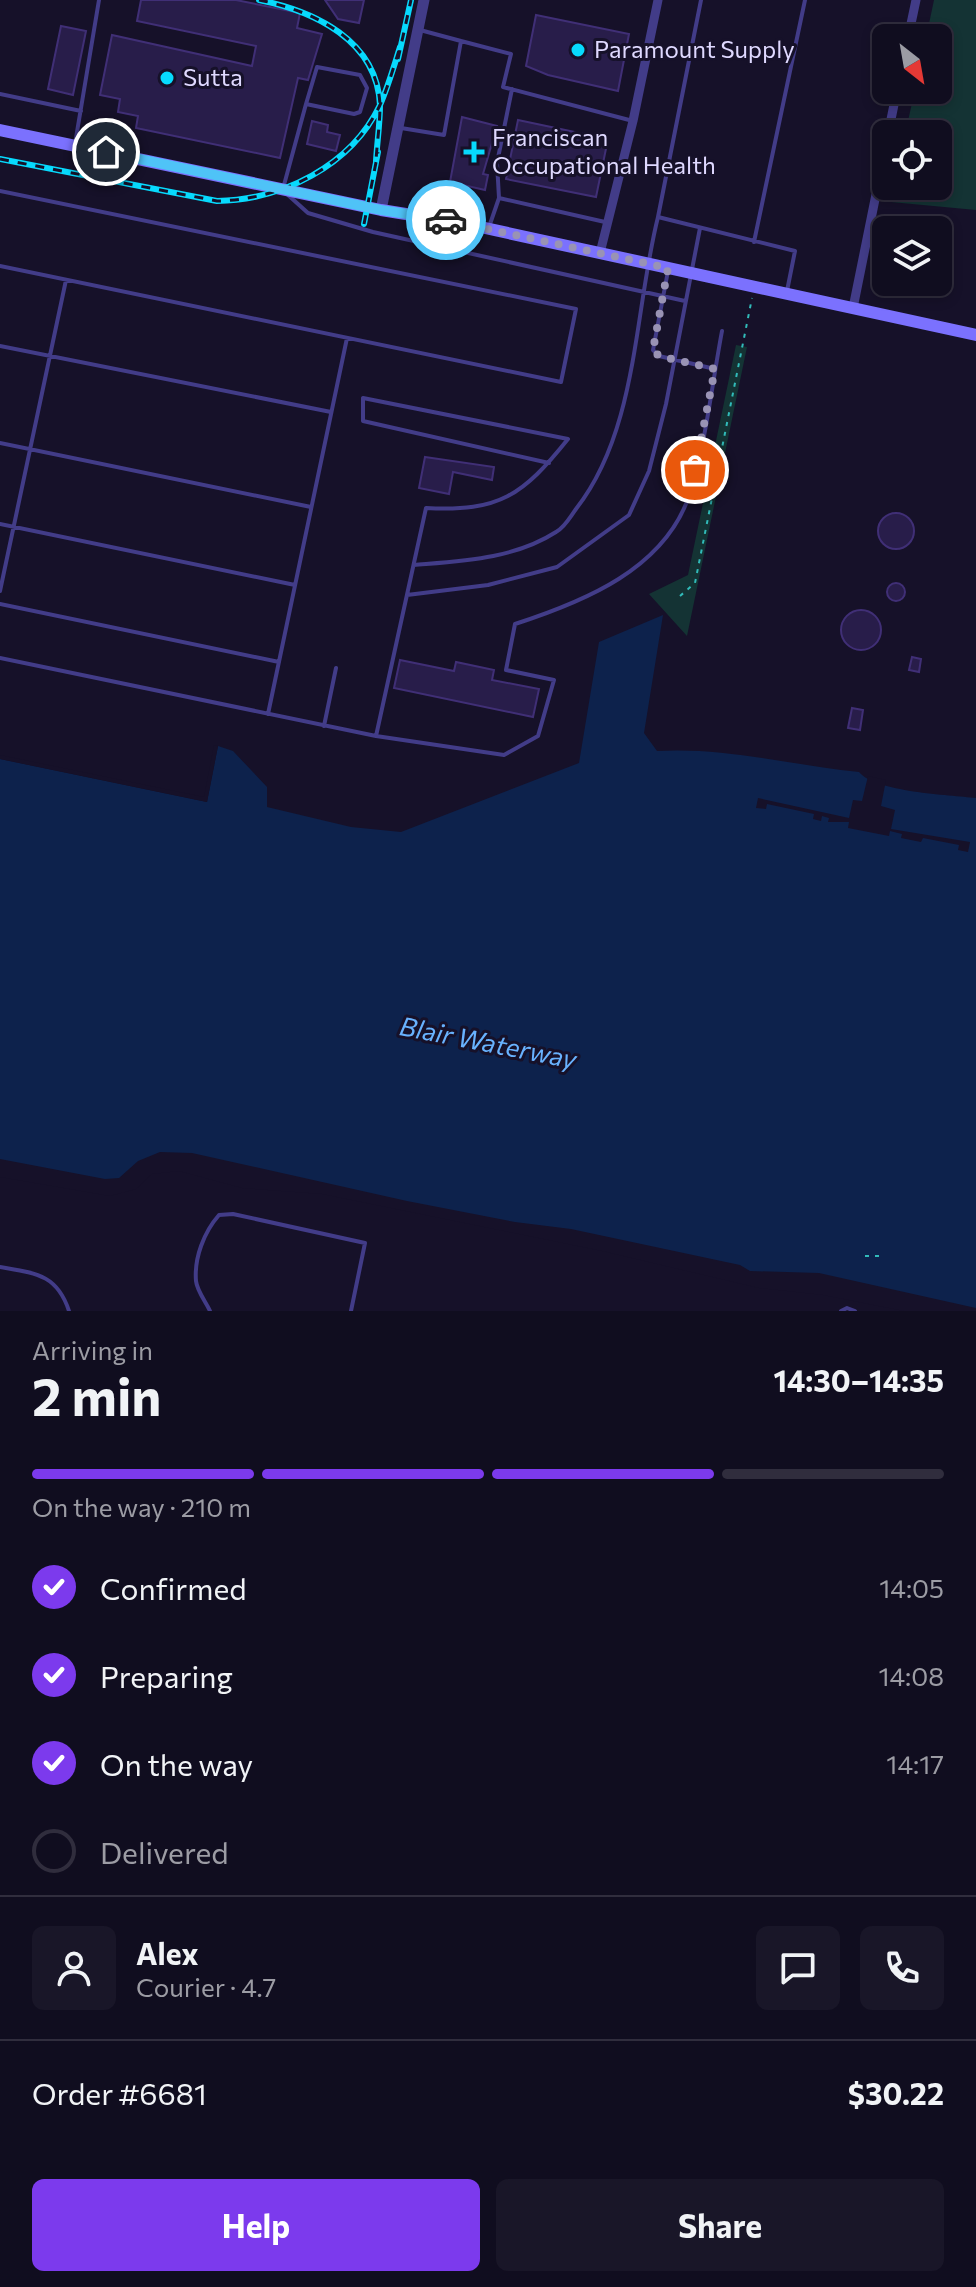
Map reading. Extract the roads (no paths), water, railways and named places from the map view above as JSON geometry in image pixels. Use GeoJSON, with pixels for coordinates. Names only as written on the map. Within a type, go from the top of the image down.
{"type":"FeatureCollection","features":[{"type":"Feature","properties":{"kind":"main road"},"geometry":{"type":"LineString","coordinates":[[0,130],[381,210],[489,229],[976,335]]}},
{"type":"Feature","properties":{"kind":"street"},"geometry":{"type":"LineString","coordinates":[[381,210],[424,0]]}},
{"type":"Feature","properties":{"kind":"street"},"geometry":{"type":"LineString","coordinates":[[600,253],[633,121],[658,0]]}},
{"type":"Feature","properties":{"kind":"street"},"geometry":{"type":"LineString","coordinates":[[911,24],[916,0]]}},
{"type":"Feature","properties":{"kind":"street"},"geometry":{"type":"LineString","coordinates":[[853,308],[875,200]]}},
{"type":"Feature","properties":{"kind":"lane"},"geometry":{"type":"LineString","coordinates":[[75,146],[99,0]]}},
{"type":"Feature","properties":{"kind":"lane"},"geometry":{"type":"LineString","coordinates":[[413,565],[474,560],[530,546],[560,531],[592,490],[614,445],[701,0]]}},
{"type":"Feature","properties":{"kind":"lane"},"geometry":{"type":"LineString","coordinates":[[754,242],[805,0]]}},
{"type":"Feature","properties":{"kind":"lane"},"geometry":{"type":"LineString","coordinates":[[418,30],[511,54],[503,87],[633,121]]}},
{"type":"Feature","properties":{"kind":"lane"},"geometry":{"type":"LineString","coordinates":[[398,128],[444,135],[461,41]]}},
{"type":"Feature","properties":{"kind":"lane"},"geometry":{"type":"LineString","coordinates":[[306,104],[354,114],[360,112],[367,88],[360,75],[317,67],[306,104],[282,189],[308,213],[373,232],[685,301]]}},
{"type":"Feature","properties":{"kind":"lane"},"geometry":{"type":"LineString","coordinates":[[489,229],[499,198],[497,163],[512,89]]}},
{"type":"Feature","properties":{"kind":"lane"},"geometry":{"type":"LineString","coordinates":[[0,94],[81,111]]}},
{"type":"Feature","properties":{"kind":"lane"},"geometry":{"type":"LineString","coordinates":[[0,191],[576,309],[561,382],[0,266]]}},
{"type":"Feature","properties":{"kind":"lane"},"geometry":{"type":"LineString","coordinates":[[499,198],[608,222]]}},
{"type":"Feature","properties":{"kind":"lane"},"geometry":{"type":"LineString","coordinates":[[658,217],[795,251],[787,293]]}},
{"type":"Feature","properties":{"kind":"lane"},"geometry":{"type":"LineString","coordinates":[[407,595],[488,585],[557,567],[629,515],[649,471],[700,228]]}},
{"type":"Feature","properties":{"kind":"lane"},"geometry":{"type":"LineString","coordinates":[[668,268],[653,350],[659,356],[715,369]]}},
{"type":"Feature","properties":{"kind":"lane"},"geometry":{"type":"LineString","coordinates":[[0,591],[66,280]]}},
{"type":"Feature","properties":{"kind":"lane"},"geometry":{"type":"LineString","coordinates":[[0,658],[324,726],[504,755],[538,736],[554,680],[506,670],[515,624],[576,605],[626,577],[673,528],[690,495],[722,331]]}},
{"type":"Feature","properties":{"kind":"lane"},"geometry":{"type":"LineString","coordinates":[[268,714],[347,338]]}},
{"type":"Feature","properties":{"kind":"lane"},"geometry":{"type":"LineString","coordinates":[[0,346],[331,412]]}},
{"type":"Feature","properties":{"kind":"lane"},"geometry":{"type":"LineString","coordinates":[[376,736],[426,508],[463,510],[496,503],[525,486],[549,463],[568,439],[363,398],[363,421],[549,463]]}},
{"type":"Feature","properties":{"kind":"lane"},"geometry":{"type":"LineString","coordinates":[[0,443],[311,507]]}},
{"type":"Feature","properties":{"kind":"lane"},"geometry":{"type":"LineString","coordinates":[[0,524],[295,585]]}},
{"type":"Feature","properties":{"kind":"lane"},"geometry":{"type":"LineString","coordinates":[[0,604],[279,662]]}},
{"type":"Feature","properties":{"kind":"lane"},"geometry":{"type":"LineString","coordinates":[[324,726],[336,668]]}},
{"type":"Feature","properties":{"kind":"lane"},"geometry":{"type":"LineString","coordinates":[[210,1311],[196,1284],[201,1245],[207,1228],[219,1215],[233,1214],[365,1243],[351,1311]]}},
{"type":"Feature","properties":{"kind":"lane"},"geometry":{"type":"LineString","coordinates":[[0,1267],[52,1281],[63,1293],[69,1311]]}},
{"type":"Feature","properties":{"kind":"lane"},"geometry":{"type":"LineString","coordinates":[[841,1311],[855,1311]]}},
{"type":"Feature","properties":{"kind":"water","name":"Blair Waterway"},"geometry":{"type":"Polygon","coordinates":[[[663,615],[644,733],[657,751],[733,754],[859,772],[868,779],[896,788],[976,798],[976,1311],[926,1311],[323,1190],[179,1167],[151,1170],[134,1185],[0,1173],[0,759],[207,802],[218,746],[233,751],[267,787],[267,807],[351,827],[401,832],[579,763],[599,642],[663,615]]]}},
{"type":"Feature","properties":{"kind":"railway"},"geometry":{"type":"LineString","coordinates":[[259,0],[321,21],[355,46],[368,63],[376,82],[380,105],[376,161]]}},
{"type":"Feature","properties":{"kind":"railway"},"geometry":{"type":"LineString","coordinates":[[398,59],[411,0]]}},
{"type":"Feature","properties":{"kind":"railway"},"geometry":{"type":"LineString","coordinates":[[0,159],[217,201],[266,194],[312,176],[351,146],[380,105],[400,47]]}},
{"type":"Feature","properties":{"kind":"railway"},"geometry":{"type":"LineString","coordinates":[[364,224],[378,152]]}},
{"type":"Feature","properties":{"kind":"place","name":"Paramount Supply"},"geometry":{"type":"Point","coordinates":[578,50]}},
{"type":"Feature","properties":{"kind":"place","name":"Sutta"},"geometry":{"type":"Point","coordinates":[167,78]}},
{"type":"Feature","properties":{"kind":"place","name":"Franciscan Occupational Health"},"geometry":{"type":"Point","coordinates":[474,152]}}]}
